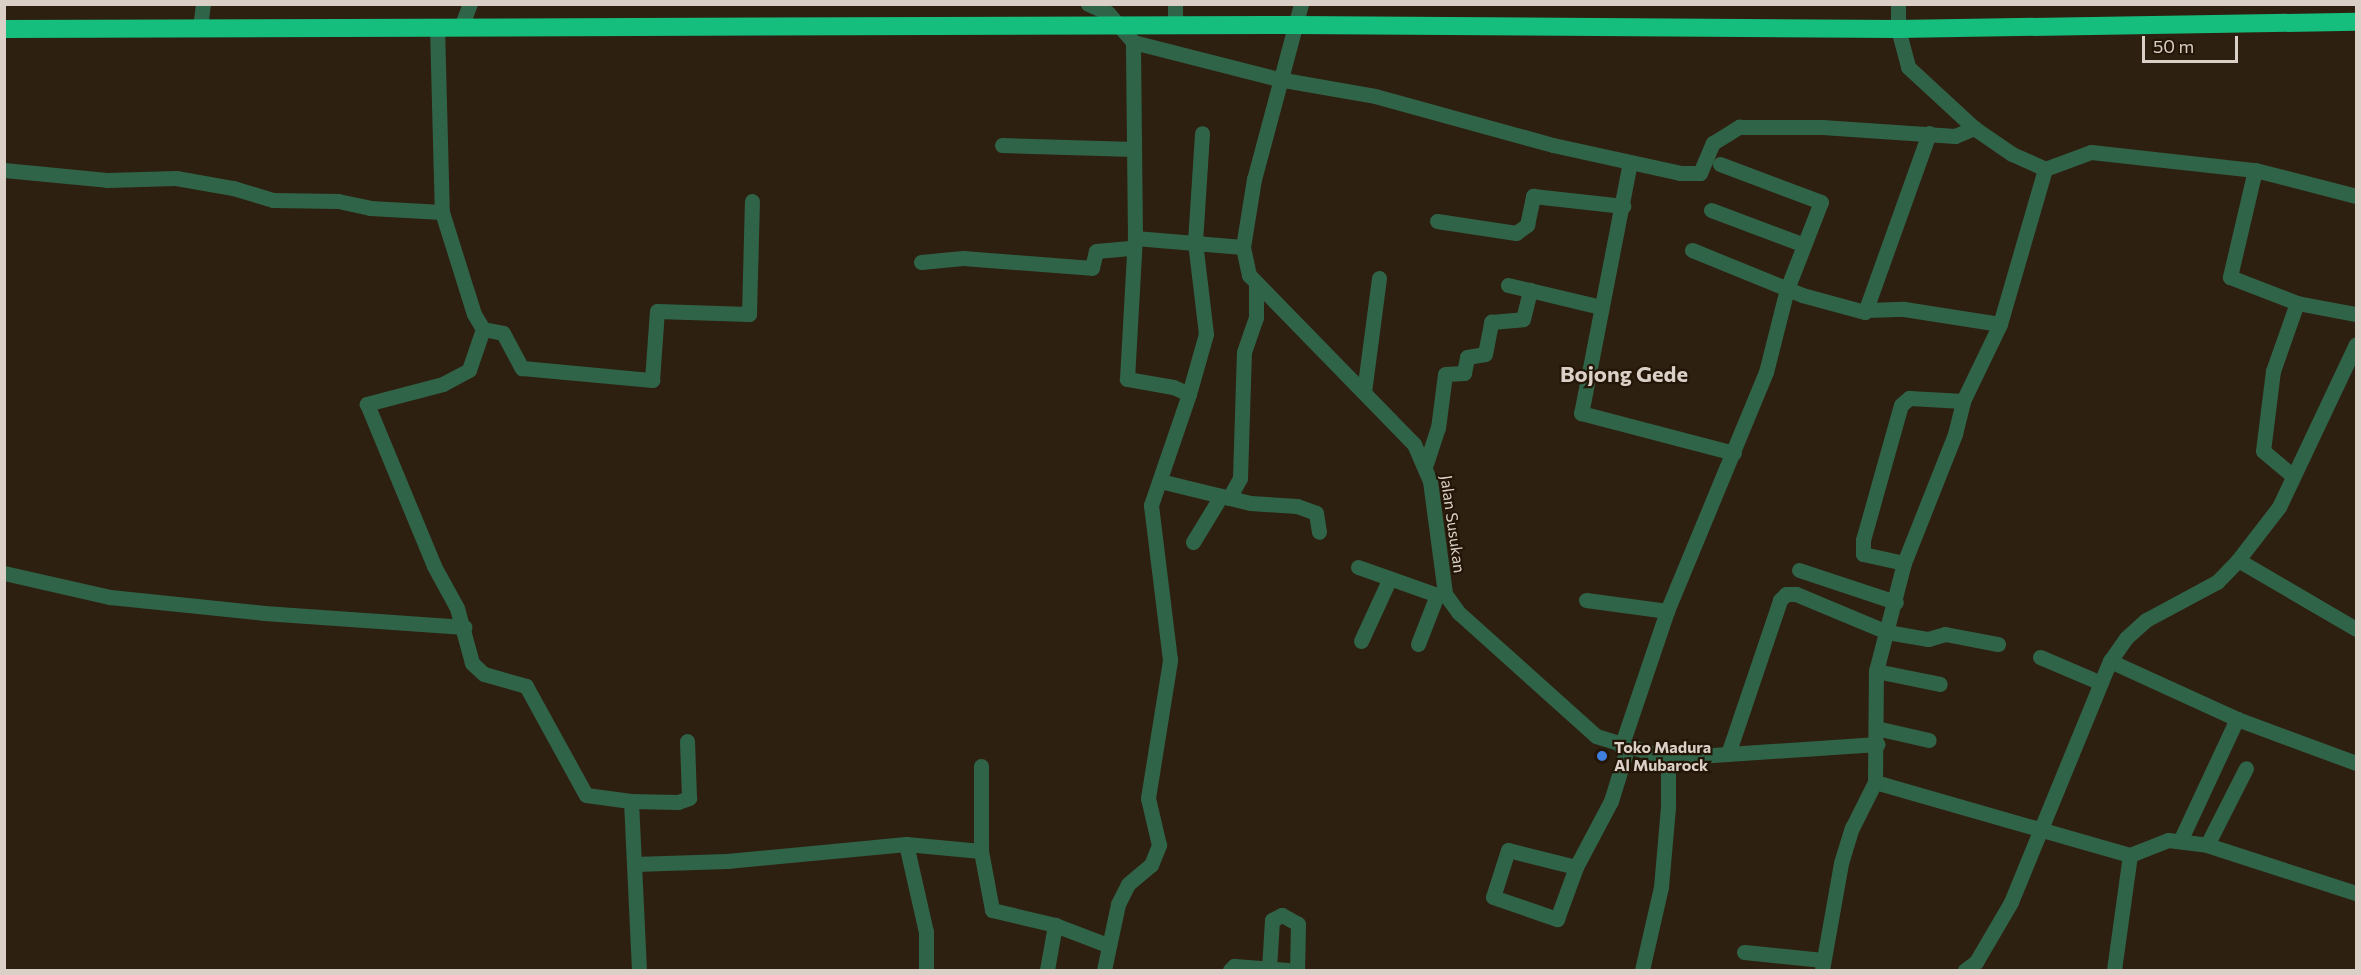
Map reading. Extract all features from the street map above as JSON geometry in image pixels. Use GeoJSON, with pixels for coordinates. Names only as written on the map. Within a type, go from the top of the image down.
{"type":"FeatureCollection","features":[{"type":"Feature","properties":{"kind":"highway"},"geometry":{"type":"LineString","coordinates":[[4,28],[462,27],[1111,14],[1175,25],[1898,29],[2356,22]]}},
{"type":"Feature","properties":{"kind":"street"},"geometry":{"type":"LineString","coordinates":[[200,28],[203,4]]}},
{"type":"Feature","properties":{"kind":"street"},"geometry":{"type":"LineString","coordinates":[[462,27],[470,4]]}},
{"type":"Feature","properties":{"kind":"street"},"geometry":{"type":"LineString","coordinates":[[1088,4],[1111,14],[1133,42],[1278,79],[1375,96],[1553,146],[1630,162],[1700,173],[1713,143],[1739,127],[1822,127],[1955,136],[1974,128]]}},
{"type":"Feature","properties":{"kind":"street"},"geometry":{"type":"LineString","coordinates":[[1175,4],[1175,25]]}},
{"type":"Feature","properties":{"kind":"street","name":"Jalan Susukan"},"geometry":{"type":"LineString","coordinates":[[1301,4],[1278,79],[1243,247],[1248,275],[1256,286],[1395,421],[1426,464],[1441,594],[1502,656],[1566,712],[1596,736],[1624,748],[1668,758],[1878,744]]}},
{"type":"Feature","properties":{"kind":"street"},"geometry":{"type":"LineString","coordinates":[[1898,4],[1898,29],[1908,67],[1974,128],[2012,154],[2046,169],[2091,152],[2255,170],[2356,196]]}},
{"type":"Feature","properties":{"kind":"street"},"geometry":{"type":"LineString","coordinates":[[436,27],[442,212],[467,297],[483,328],[469,370],[443,384],[367,404],[434,566],[465,627],[472,663],[477,670],[520,682],[530,690],[579,790],[595,798],[631,801],[678,802],[689,798],[687,741]]}},
{"type":"Feature","properties":{"kind":"street"},"geometry":{"type":"LineString","coordinates":[[1133,42],[1134,243],[1126,379],[1173,387],[1189,394]]}},
{"type":"Feature","properties":{"kind":"street"},"geometry":{"type":"LineString","coordinates":[[1104,970],[1107,945],[1118,904],[1128,884],[1151,865],[1159,845],[1148,798],[1170,660],[1151,506],[1171,439],[1189,394],[1206,334],[1195,242],[1202,133]]}},
{"type":"Feature","properties":{"kind":"street"},"geometry":{"type":"LineString","coordinates":[[1868,310],[1929,133]]}},
{"type":"Feature","properties":{"kind":"street"},"geometry":{"type":"LineString","coordinates":[[1002,146],[1134,149]]}},
{"type":"Feature","properties":{"kind":"street"},"geometry":{"type":"LineString","coordinates":[[1630,162],[1581,413],[1734,453]]}},
{"type":"Feature","properties":{"kind":"street"},"geometry":{"type":"LineString","coordinates":[[1576,867],[1508,850],[1492,897],[1502,904],[1557,919],[1576,867],[1611,801],[1624,748],[1666,611],[1766,372],[1787,289],[1821,202],[1720,164]]}},
{"type":"Feature","properties":{"kind":"street"},"geometry":{"type":"LineString","coordinates":[[1744,952],[1822,965],[1841,863],[1852,828],[1875,782],[1878,744],[1876,671],[1896,602],[1904,563],[1955,434],[1963,401],[2000,324],[2046,169]]}},
{"type":"Feature","properties":{"kind":"street"},"geometry":{"type":"LineString","coordinates":[[4,170],[107,180],[176,178],[233,188],[273,200],[338,201],[369,208],[442,212]]}},
{"type":"Feature","properties":{"kind":"street"},"geometry":{"type":"LineString","coordinates":[[2255,170],[2230,277],[2297,303],[2356,314]]}},
{"type":"Feature","properties":{"kind":"street"},"geometry":{"type":"LineString","coordinates":[[1437,221],[1516,232],[1527,225],[1533,196],[1623,206]]}},
{"type":"Feature","properties":{"kind":"street"},"geometry":{"type":"LineString","coordinates":[[483,328],[503,333],[522,368],[652,380],[657,311],[749,314],[752,201]]}},
{"type":"Feature","properties":{"kind":"street"},"geometry":{"type":"LineString","coordinates":[[1711,210],[1804,245]]}},
{"type":"Feature","properties":{"kind":"street"},"geometry":{"type":"LineString","coordinates":[[921,262],[963,258],[1092,268],[1096,250],[1134,243],[1195,242],[1243,247]]}},
{"type":"Feature","properties":{"kind":"street"},"geometry":{"type":"LineString","coordinates":[[1692,250],[1787,289],[1862,313],[1868,310],[1904,309],[2000,324]]}},
{"type":"Feature","properties":{"kind":"street"},"geometry":{"type":"LineString","coordinates":[[1364,392],[1379,278]]}},
{"type":"Feature","properties":{"kind":"street"},"geometry":{"type":"LineString","coordinates":[[1508,285],[1601,307]]}},
{"type":"Feature","properties":{"kind":"street"},"geometry":{"type":"LineString","coordinates":[[1193,542],[1240,478],[1244,352],[1256,318],[1256,286]]}},
{"type":"Feature","properties":{"kind":"street"},"geometry":{"type":"LineString","coordinates":[[1426,464],[1438,428],[1445,374],[1464,373],[1467,357],[1485,354],[1491,322],[1522,319],[1530,290]]}},
{"type":"Feature","properties":{"kind":"street"},"geometry":{"type":"LineString","coordinates":[[2293,476],[2264,451],[2273,371],[2297,303]]}},
{"type":"Feature","properties":{"kind":"street"},"geometry":{"type":"LineString","coordinates":[[1965,970],[1976,962],[2011,903],[2038,830],[2110,661],[2126,638],[2146,620],[2217,582],[2238,560],[2279,507],[2355,349]]}},
{"type":"Feature","properties":{"kind":"street"},"geometry":{"type":"LineString","coordinates":[[1904,563],[1863,554],[1863,540],[1901,405],[1909,398],[1963,401]]}},
{"type":"Feature","properties":{"kind":"street"},"geometry":{"type":"LineString","coordinates":[[1160,481],[1250,503],[1286,503],[1316,513],[1319,532]]}},
{"type":"Feature","properties":{"kind":"street"},"geometry":{"type":"LineString","coordinates":[[2238,560],[2356,629]]}},
{"type":"Feature","properties":{"kind":"street"},"geometry":{"type":"LineString","coordinates":[[1358,567],[1441,594],[1418,644]]}},
{"type":"Feature","properties":{"kind":"street"},"geometry":{"type":"LineString","coordinates":[[1798,570],[1896,602]]}},
{"type":"Feature","properties":{"kind":"street"},"geometry":{"type":"LineString","coordinates":[[4,573],[110,597],[264,613],[465,627]]}},
{"type":"Feature","properties":{"kind":"street"},"geometry":{"type":"LineString","coordinates":[[1361,641],[1390,578]]}},
{"type":"Feature","properties":{"kind":"street"},"geometry":{"type":"LineString","coordinates":[[1728,754],[1782,596],[1796,594],[1887,632],[1928,639],[1942,634],[1998,644]]}},
{"type":"Feature","properties":{"kind":"street"},"geometry":{"type":"LineString","coordinates":[[1586,600],[1666,611]]}},
{"type":"Feature","properties":{"kind":"street"},"geometry":{"type":"LineString","coordinates":[[2040,657],[2101,683]]}},
{"type":"Feature","properties":{"kind":"street"},"geometry":{"type":"LineString","coordinates":[[2110,661],[2237,719],[2356,763]]}},
{"type":"Feature","properties":{"kind":"street"},"geometry":{"type":"LineString","coordinates":[[1876,671],[1940,684]]}},
{"type":"Feature","properties":{"kind":"street"},"geometry":{"type":"LineString","coordinates":[[2180,841],[2237,719]]}},
{"type":"Feature","properties":{"kind":"street"},"geometry":{"type":"LineString","coordinates":[[1876,728],[1929,740]]}},
{"type":"Feature","properties":{"kind":"street"},"geometry":{"type":"LineString","coordinates":[[1642,970],[1661,887],[1668,807],[1668,758]]}},
{"type":"Feature","properties":{"kind":"street"},"geometry":{"type":"LineString","coordinates":[[981,766],[981,851],[992,910],[1055,925],[1107,945]]}},
{"type":"Feature","properties":{"kind":"street"},"geometry":{"type":"LineString","coordinates":[[2207,845],[2246,768]]}},
{"type":"Feature","properties":{"kind":"street"},"geometry":{"type":"LineString","coordinates":[[1875,782],[2130,855],[2168,840],[2207,845],[2356,893]]}},
{"type":"Feature","properties":{"kind":"street"},"geometry":{"type":"LineString","coordinates":[[631,801],[639,970]]}},
{"type":"Feature","properties":{"kind":"street"},"geometry":{"type":"LineString","coordinates":[[634,864],[727,861],[906,844],[981,851]]}},
{"type":"Feature","properties":{"kind":"street"},"geometry":{"type":"LineString","coordinates":[[906,844],[926,932],[926,970]]}},
{"type":"Feature","properties":{"kind":"street"},"geometry":{"type":"LineString","coordinates":[[2114,970],[2130,855]]}},
{"type":"Feature","properties":{"kind":"street"},"geometry":{"type":"LineString","coordinates":[[1269,969],[1272,920],[1282,915],[1298,924],[1297,970]]}},
{"type":"Feature","properties":{"kind":"street"},"geometry":{"type":"LineString","coordinates":[[1047,970],[1055,925]]}},
{"type":"Feature","properties":{"kind":"street"},"geometry":{"type":"LineString","coordinates":[[1230,970],[1233,966],[1288,970]]}},
{"type":"Feature","properties":{"kind":"place","name":"Toko Madura Al Mubarock"},"geometry":{"type":"Point","coordinates":[1602,756]}},
{"type":"Feature","properties":{"kind":"district","name":"Bojong Gede"},"geometry":{"type":"Point","coordinates":[1624,374]}}]}
